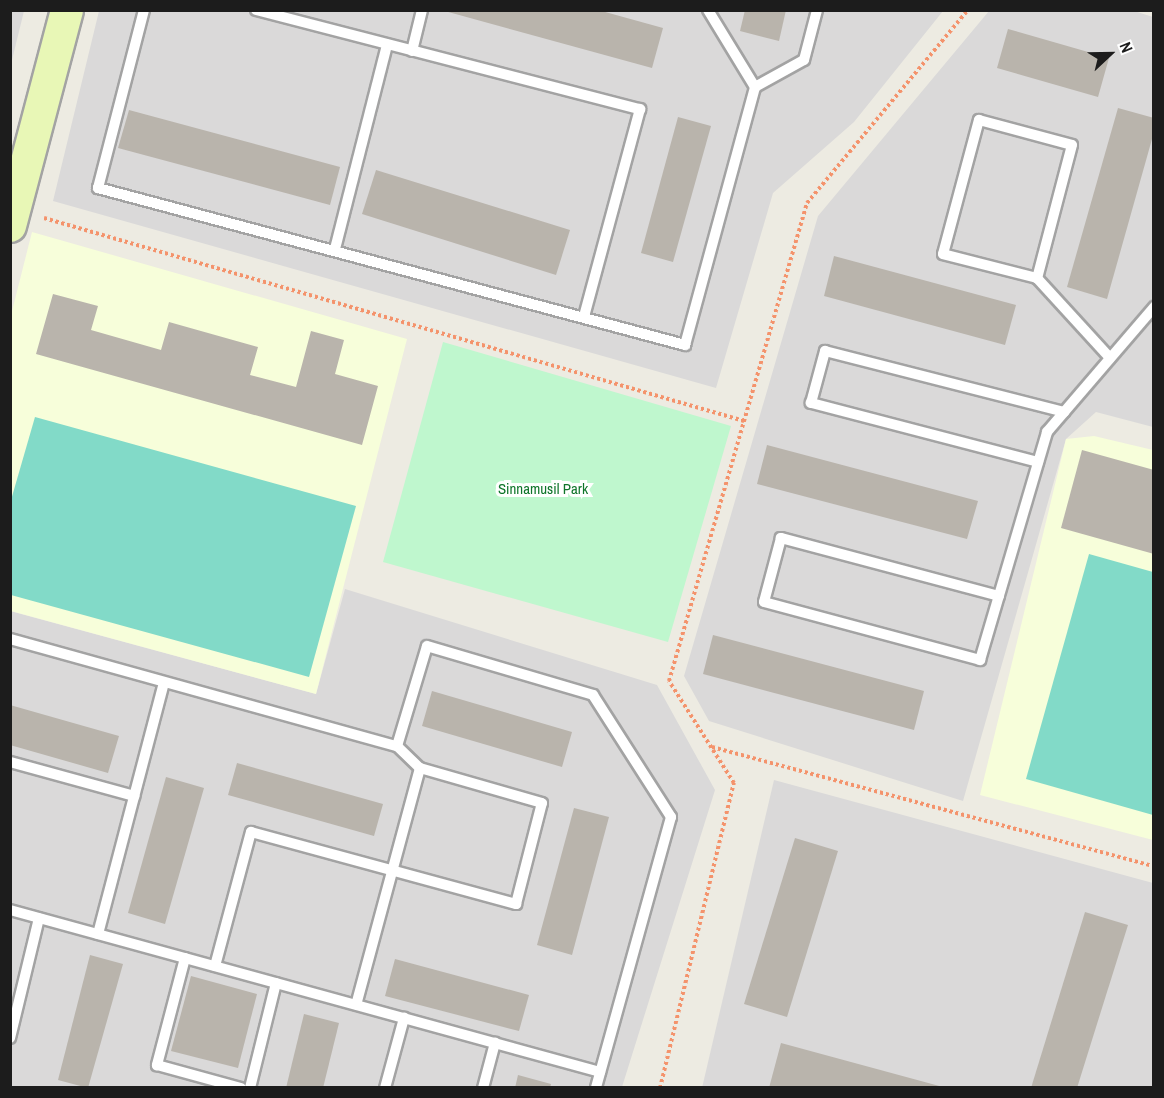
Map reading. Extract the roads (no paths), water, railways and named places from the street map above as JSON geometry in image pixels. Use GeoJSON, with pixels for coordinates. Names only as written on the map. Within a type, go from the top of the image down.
{"type":"FeatureCollection","features":[{"type":"Feature","properties":{"kind":"street"},"geometry":{"type":"LineString","coordinates":[[10,226],[67,10]]}},
{"type":"Feature","properties":{"kind":"lane"},"geometry":{"type":"LineString","coordinates":[[144,10],[98,188],[334,249],[685,345],[755,87],[804,60],[817,10]]}},
{"type":"Feature","properties":{"kind":"lane"},"geometry":{"type":"LineString","coordinates":[[256,10],[640,109],[584,317]]}},
{"type":"Feature","properties":{"kind":"lane"},"geometry":{"type":"LineString","coordinates":[[412,51],[422,10]]}},
{"type":"Feature","properties":{"kind":"lane"},"geometry":{"type":"LineString","coordinates":[[708,11],[755,87]]}},
{"type":"Feature","properties":{"kind":"lane"},"geometry":{"type":"LineString","coordinates":[[334,249],[387,45]]}},
{"type":"Feature","properties":{"kind":"lane"},"geometry":{"type":"LineString","coordinates":[[1037,278],[1072,145],[979,120],[943,254],[1037,278],[1110,358]]}},
{"type":"Feature","properties":{"kind":"lane"},"geometry":{"type":"LineString","coordinates":[[999,596],[781,538],[765,602],[980,660],[999,596],[1047,432],[1154,307]]}},
{"type":"Feature","properties":{"kind":"lane"},"geometry":{"type":"LineString","coordinates":[[1038,462],[811,403],[825,351],[1064,412]]}},
{"type":"Feature","properties":{"kind":"lane"},"geometry":{"type":"LineString","coordinates":[[10,639],[397,746],[420,768],[542,803],[516,904],[251,832],[215,966]]}},
{"type":"Feature","properties":{"kind":"lane"},"geometry":{"type":"LineString","coordinates":[[397,746],[427,645],[592,695],[671,817],[596,1088]]}},
{"type":"Feature","properties":{"kind":"lane"},"geometry":{"type":"LineString","coordinates":[[98,934],[164,683]]}},
{"type":"Feature","properties":{"kind":"lane"},"geometry":{"type":"LineString","coordinates":[[10,762],[134,796]]}},
{"type":"Feature","properties":{"kind":"lane"},"geometry":{"type":"LineString","coordinates":[[356,1005],[420,768]]}},
{"type":"Feature","properties":{"kind":"lane"},"geometry":{"type":"LineString","coordinates":[[10,910],[600,1072]]}},
{"type":"Feature","properties":{"kind":"lane"},"geometry":{"type":"LineString","coordinates":[[10,1038],[39,918]]}},
{"type":"Feature","properties":{"kind":"lane"},"geometry":{"type":"LineString","coordinates":[[185,958],[157,1065],[241,1088]]}},
{"type":"Feature","properties":{"kind":"lane"},"geometry":{"type":"LineString","coordinates":[[250,1088],[276,983]]}},
{"type":"Feature","properties":{"kind":"lane"},"geometry":{"type":"LineString","coordinates":[[385,1088],[404,1018]]}},
{"type":"Feature","properties":{"kind":"lane"},"geometry":{"type":"LineString","coordinates":[[483,1088],[495,1043]]}},
{"type":"Feature","properties":{"kind":"park label","name":"Sinnamusil Park"},"geometry":{"type":"Point","coordinates":[543,489]}}]}
